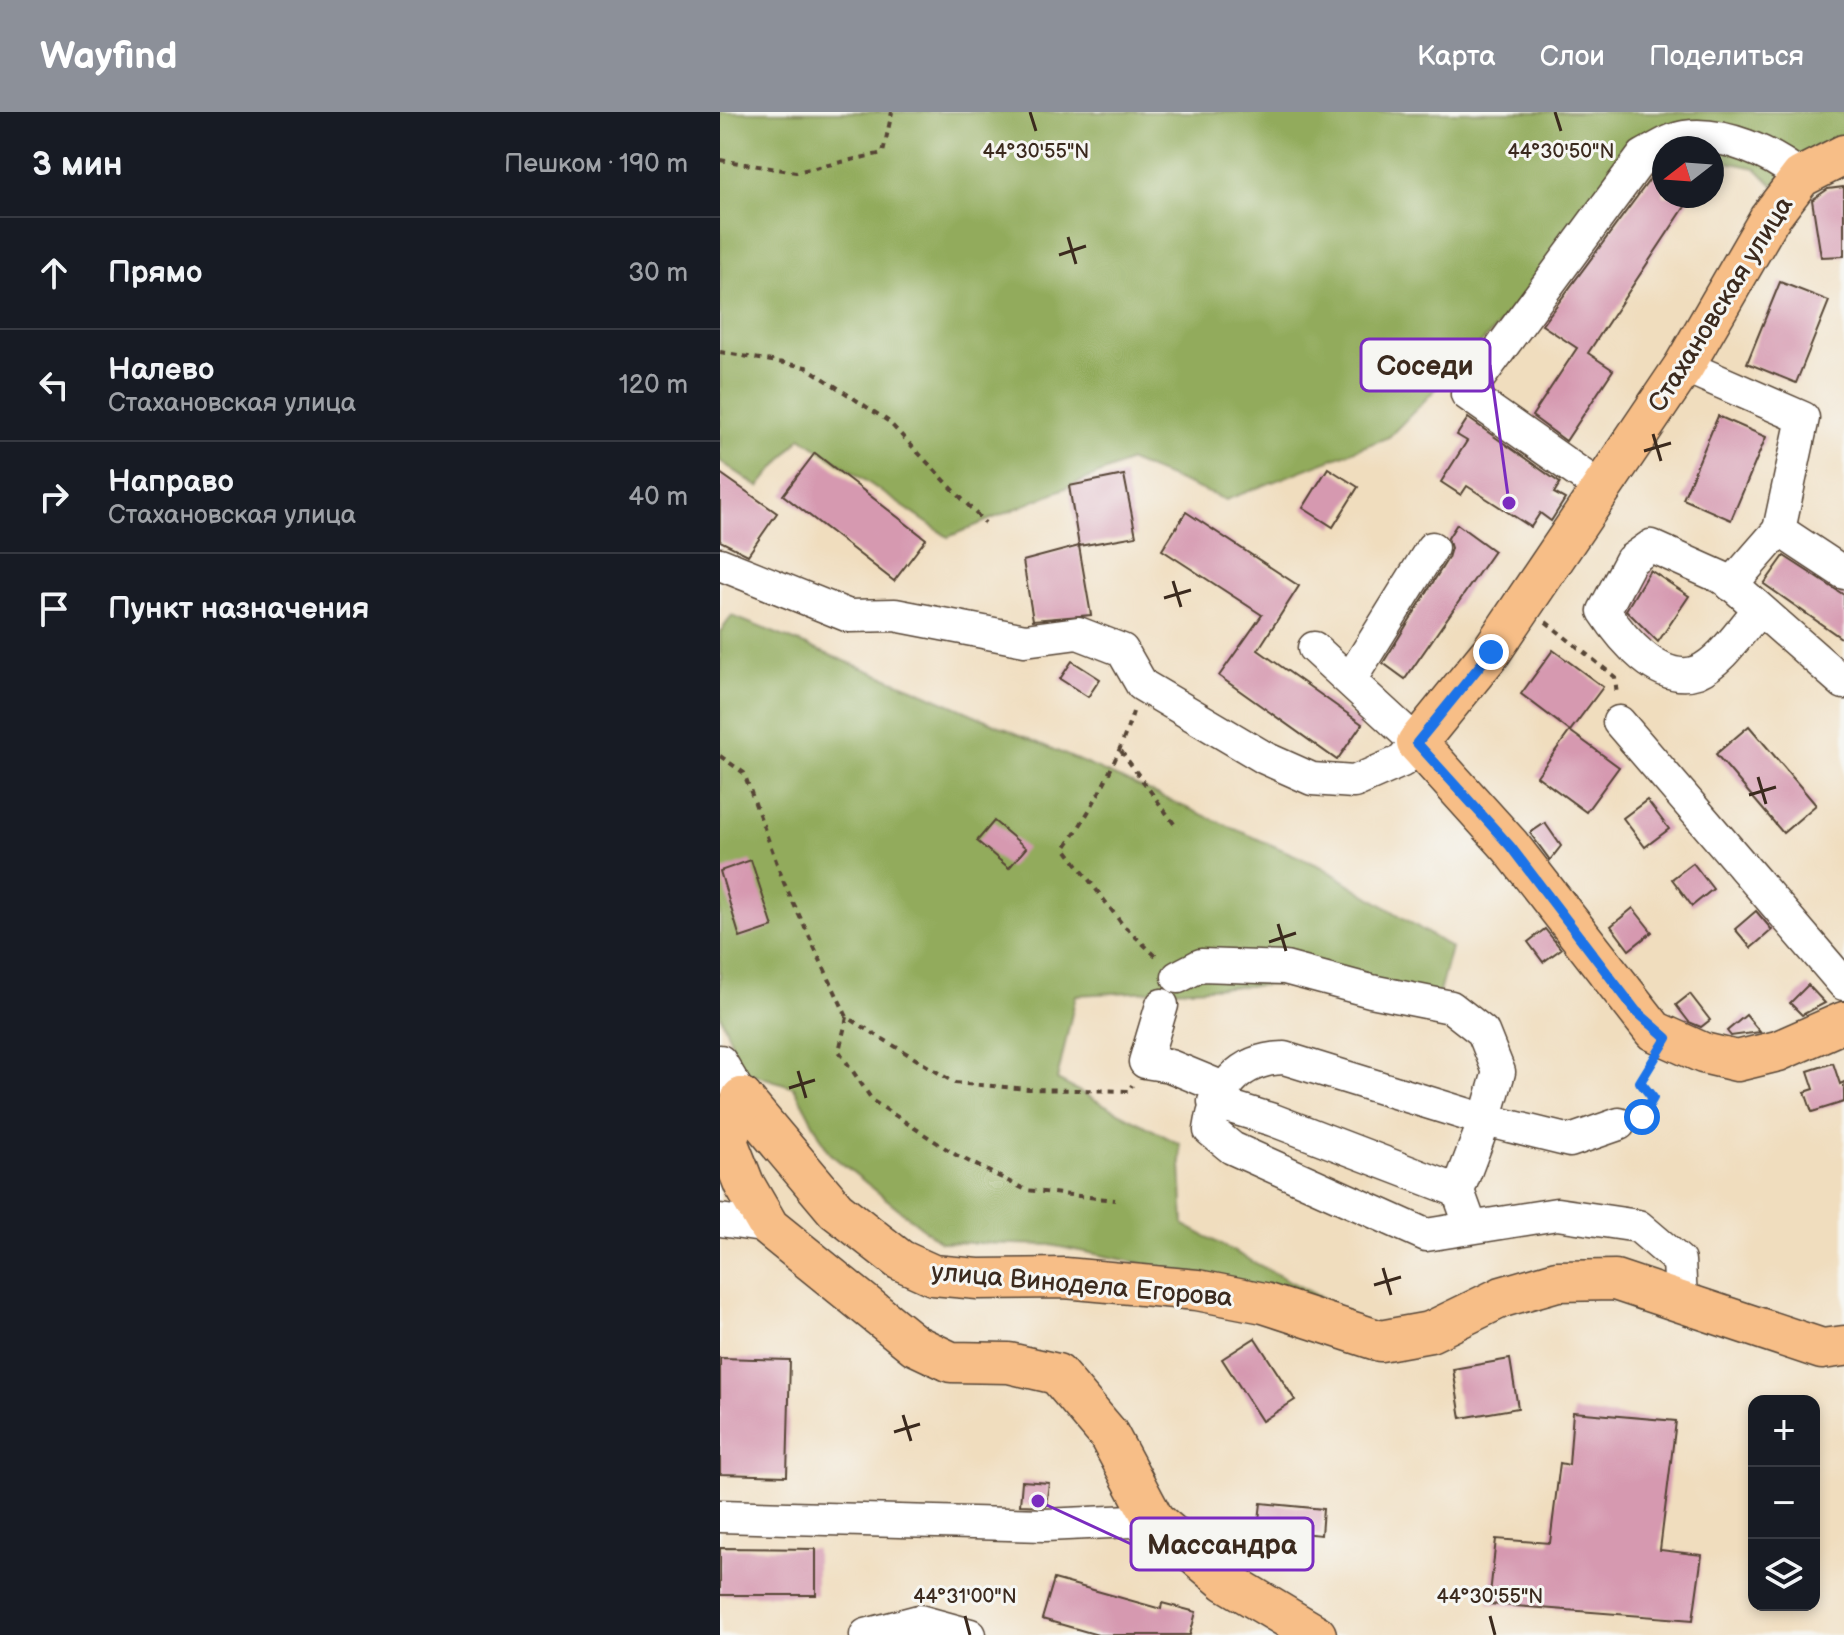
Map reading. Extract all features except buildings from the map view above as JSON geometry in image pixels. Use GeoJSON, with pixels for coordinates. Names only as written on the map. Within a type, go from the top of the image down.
{"type":"FeatureCollection","features":[{"type":"Feature","properties":{"kind":"main road","name":"Стахановская улица"},"geometry":{"type":"LineString","coordinates":[[1417,743],[1491,652],[1602,489],[1684,366],[1769,219],[1801,177],[1844,155]]}},
{"type":"Feature","properties":{"kind":"main road"},"geometry":{"type":"LineString","coordinates":[[1417,743],[1510,846],[1636,1011],[1667,1038],[1703,1053],[1737,1061],[1778,1051],[1844,1022]]}},
{"type":"Feature","properties":{"kind":"main road"},"geometry":{"type":"LineString","coordinates":[[742,1098],[727,1141],[744,1184],[769,1227],[915,1345],[951,1362],[1009,1363],[1057,1374],[1108,1434],[1154,1520],[1226,1581],[1316,1635]]}},
{"type":"Feature","properties":{"kind":"main road","name":"улица Винодела Егорова"},"geometry":{"type":"LineString","coordinates":[[742,1098],[836,1210],[900,1260],[933,1275],[978,1279],[1065,1278],[1197,1290],[1264,1303],[1380,1341],[1430,1332],[1502,1297],[1557,1281],[1615,1280],[1681,1299],[1822,1349],[1844,1346]]}},
{"type":"Feature","properties":{"kind":"street"},"geometry":{"type":"LineString","coordinates":[[1602,489],[1467,394],[1643,156],[1683,137],[1740,142],[1780,160],[1801,177]]}},
{"type":"Feature","properties":{"kind":"street"},"geometry":{"type":"LineString","coordinates":[[1684,366],[1803,418],[1779,530],[1731,585]]}},
{"type":"Feature","properties":{"kind":"street"},"geometry":{"type":"LineString","coordinates":[[1779,530],[1844,573]]}},
{"type":"Feature","properties":{"kind":"street"},"geometry":{"type":"LineString","coordinates":[[1758,611],[1713,661],[1695,673],[1675,671],[1649,662],[1624,641],[1604,611],[1631,560],[1651,546],[1672,553],[1731,585],[1844,683]]}},
{"type":"Feature","properties":{"kind":"street"},"geometry":{"type":"LineString","coordinates":[[1350,680],[1432,548]]}},
{"type":"Feature","properties":{"kind":"street"},"geometry":{"type":"LineString","coordinates":[[720,564],[849,616],[895,615],[1025,640],[1078,633],[1122,650],[1142,685],[1265,758],[1312,779],[1354,782],[1402,761],[1417,743],[1314,648]]}},
{"type":"Feature","properties":{"kind":"street"},"geometry":{"type":"LineString","coordinates":[[1619,722],[1844,984]]}},
{"type":"Feature","properties":{"kind":"street"},"geometry":{"type":"LineString","coordinates":[[1178,977],[1201,965],[1285,968],[1371,991],[1451,1007],[1483,1032],[1499,1072],[1458,1191],[1471,1227]]}},
{"type":"Feature","properties":{"kind":"street"},"geometry":{"type":"LineString","coordinates":[[1162,1005],[1145,1062],[1170,1066],[1218,1095],[1273,1120],[1458,1191]]}},
{"type":"Feature","properties":{"kind":"street"},"geometry":{"type":"LineString","coordinates":[[1619,1124],[1570,1141],[1485,1120],[1284,1058],[1262,1059],[1218,1095],[1210,1130],[1232,1148],[1426,1235],[1557,1214],[1638,1226],[1679,1261],[1681,1299]]}},
{"type":"Feature","properties":{"kind":"street","name":"улица Винодела Егорова"},"geometry":{"type":"LineString","coordinates":[[720,1061],[742,1098]]}},
{"type":"Feature","properties":{"kind":"street"},"geometry":{"type":"LineString","coordinates":[[720,1220],[769,1227]]}},
{"type":"Feature","properties":{"kind":"street"},"geometry":{"type":"LineString","coordinates":[[720,1516],[1045,1525],[1154,1520]]}},
{"type":"Feature","properties":{"kind":"street"},"geometry":{"type":"LineString","coordinates":[[866,1635],[919,1621],[970,1635]]}},
{"type":"Feature","properties":{"kind":"path"},"geometry":{"type":"LineString","coordinates":[[720,160],[796,172],[883,153],[892,112]]}},
{"type":"Feature","properties":{"kind":"path"},"geometry":{"type":"LineString","coordinates":[[720,352],[806,367],[888,421],[985,523]]}},
{"type":"Feature","properties":{"kind":"path"},"geometry":{"type":"LineString","coordinates":[[1523,604],[1615,677],[1619,722]]}},
{"type":"Feature","properties":{"kind":"path"},"geometry":{"type":"LineString","coordinates":[[1142,685],[1121,751],[1095,804],[1065,848],[1122,924],[1178,977]]}},
{"type":"Feature","properties":{"kind":"path"},"geometry":{"type":"LineString","coordinates":[[1121,751],[1175,825]]}},
{"type":"Feature","properties":{"kind":"path"},"geometry":{"type":"LineString","coordinates":[[720,756],[744,773],[784,883],[847,1017],[955,1083],[1028,1089],[1129,1091]]}},
{"type":"Feature","properties":{"kind":"path"},"geometry":{"type":"LineString","coordinates":[[847,1017],[839,1051],[873,1101],[956,1155],[1026,1190],[1115,1200]]}},
{"type":"Feature","properties":{"kind":"path"},"geometry":{"type":"LineString","coordinates":[[1619,1124],[1642,1117],[1653,1098],[1640,1082],[1667,1038]]}},
{"type":"Feature","properties":{"kind":"green space"},"geometry":{"type":"Polygon","coordinates":[[[720,112],[1844,112],[1844,140],[1816,146],[1773,185],[1756,168],[1724,161],[1724,136],[1652,136],[1652,161],[1580,242],[1389,437],[1226,500],[1130,461],[948,537],[801,437],[759,487],[720,461],[720,112]]]}},
{"type":"Feature","properties":{"kind":"green space"},"geometry":{"type":"Polygon","coordinates":[[[732,616],[915,689],[1322,867],[1451,948],[1431,1023],[1394,1009],[1285,984],[1076,995],[1057,1080],[1180,1144],[1184,1225],[1325,1300],[1050,1245],[940,1242],[829,1153],[794,1087],[743,1071],[720,1014],[720,632],[732,616]]]}},
{"type":"Feature","properties":{"kind":"place","name":"Соседи"},"geometry":{"type":"Point","coordinates":[1509,503]}},
{"type":"Feature","properties":{"kind":"place","name":"Массандра"},"geometry":{"type":"Point","coordinates":[1038,1501]}},
{"type":"Feature","properties":{"kind":"route"},"geometry":{"type":"LineString","coordinates":[[1491,652],[1417,743],[1510,846],[1636,1011],[1654,1031],[1667,1038],[1640,1082],[1653,1098],[1642,1117]]}}]}
